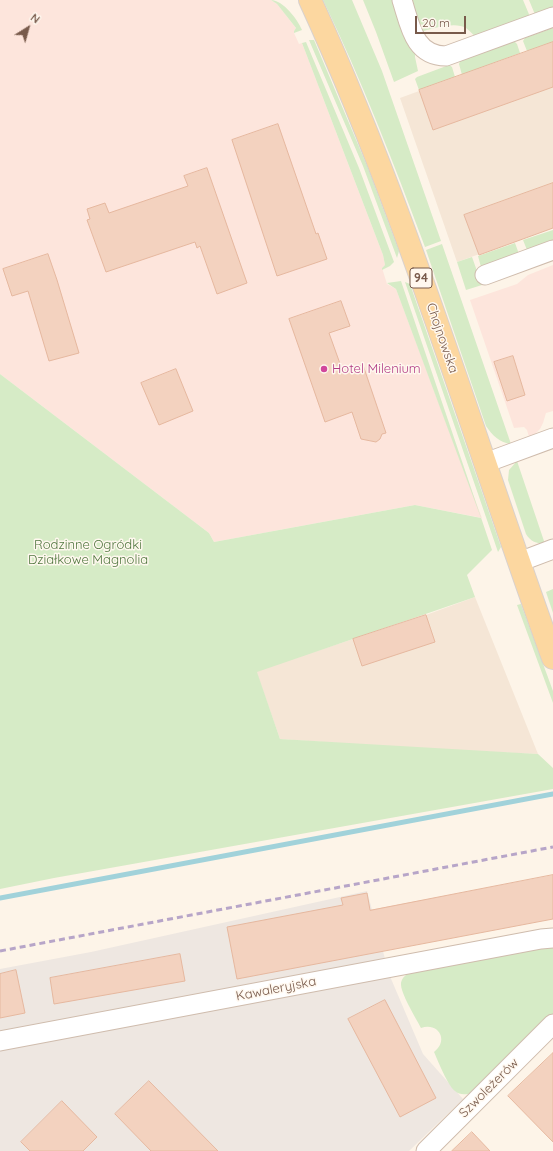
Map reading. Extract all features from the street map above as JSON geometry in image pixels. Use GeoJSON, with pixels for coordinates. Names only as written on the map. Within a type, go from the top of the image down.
{"type":"FeatureCollection","features":[{"type":"Feature","properties":{"kind":"main road","name":"Chojnowska"},"geometry":{"type":"LineString","coordinates":[[310,0],[344,76],[395,204],[553,658]]}},
{"type":"Feature","properties":{"kind":"street"},"geometry":{"type":"LineString","coordinates":[[402,0],[414,36],[423,48],[429,53],[437,56],[446,56],[553,17]]}},
{"type":"Feature","properties":{"kind":"street"},"geometry":{"type":"LineString","coordinates":[[486,275],[553,250]]}},
{"type":"Feature","properties":{"kind":"street"},"geometry":{"type":"LineString","coordinates":[[485,463],[553,438]]}},
{"type":"Feature","properties":{"kind":"street"},"geometry":{"type":"LineString","coordinates":[[519,562],[553,549]]}},
{"type":"Feature","properties":{"kind":"street","name":"Kawaleryjska"},"geometry":{"type":"LineString","coordinates":[[0,1040],[553,938]]}},
{"type":"Feature","properties":{"kind":"street","name":"Szwoleżerów"},"geometry":{"type":"LineString","coordinates":[[426,1151],[553,1024]]}},
{"type":"Feature","properties":{"kind":"shaded area"},"geometry":{"type":"Polygon","coordinates":[[[0,0],[271,0],[277,4],[296,28],[294,33],[299,44],[302,43],[383,255],[385,265],[382,268],[387,284],[396,289],[482,518],[415,505],[214,542],[209,533],[0,374],[0,0]]]}},
{"type":"Feature","properties":{"kind":"shaded area"},"geometry":{"type":"Polygon","coordinates":[[[553,42],[553,228],[457,262],[400,98],[553,42]]]}},
{"type":"Feature","properties":{"kind":"shaded area"},"geometry":{"type":"Polygon","coordinates":[[[553,265],[553,411],[546,413],[540,429],[529,437],[527,430],[524,427],[514,428],[470,300],[517,284],[528,275],[553,265]]]}},
{"type":"Feature","properties":{"kind":"shaded area"},"geometry":{"type":"Polygon","coordinates":[[[475,597],[538,754],[424,749],[280,739],[256,671],[426,615],[475,597]]]}},
{"type":"Feature","properties":{"kind":"shaded area"},"geometry":{"type":"Polygon","coordinates":[[[367,891],[389,974],[423,1054],[463,1099],[409,1151],[0,1151],[0,969],[91,952],[367,891]]]}},
{"type":"Feature","properties":{"kind":"green space"},"geometry":{"type":"Polygon","coordinates":[[[271,0],[280,3],[285,7],[294,16],[302,30],[294,33],[296,28],[277,4],[271,0]]]}},
{"type":"Feature","properties":{"kind":"green space"},"geometry":{"type":"Polygon","coordinates":[[[323,0],[352,0],[382,71],[441,241],[425,247],[377,123],[323,0]]]}},
{"type":"Feature","properties":{"kind":"green space"},"geometry":{"type":"Polygon","coordinates":[[[363,0],[397,0],[415,48],[418,71],[394,82],[363,0]]]}},
{"type":"Feature","properties":{"kind":"green space"},"geometry":{"type":"Polygon","coordinates":[[[408,0],[523,0],[531,19],[477,39],[466,28],[456,25],[443,26],[420,32],[408,0]]]}},
{"type":"Feature","properties":{"kind":"green space"},"geometry":{"type":"Polygon","coordinates":[[[529,0],[553,0],[553,11],[536,17],[529,0]]]}},
{"type":"Feature","properties":{"kind":"green space"},"geometry":{"type":"Polygon","coordinates":[[[553,28],[553,42],[527,51],[523,41],[525,38],[553,28]]]}},
{"type":"Feature","properties":{"kind":"green space"},"geometry":{"type":"Polygon","coordinates":[[[309,40],[314,40],[368,168],[399,251],[397,258],[363,166],[309,40]]]}},
{"type":"Feature","properties":{"kind":"green space"},"geometry":{"type":"Polygon","coordinates":[[[514,41],[517,44],[520,53],[462,75],[459,64],[460,61],[514,41]]]}},
{"type":"Feature","properties":{"kind":"green space"},"geometry":{"type":"Polygon","coordinates":[[[306,42],[359,168],[394,262],[382,270],[385,265],[383,255],[302,43],[306,42]]]}},
{"type":"Feature","properties":{"kind":"green space"},"geometry":{"type":"Polygon","coordinates":[[[449,65],[452,67],[455,77],[419,90],[415,79],[417,77],[449,65]]]}},
{"type":"Feature","properties":{"kind":"green space"},"geometry":{"type":"Polygon","coordinates":[[[553,230],[553,240],[527,250],[523,240],[553,230]]]}},
{"type":"Feature","properties":{"kind":"green space"},"geometry":{"type":"Polygon","coordinates":[[[515,243],[519,254],[481,267],[478,256],[515,243]]]}},
{"type":"Feature","properties":{"kind":"green space"},"geometry":{"type":"Polygon","coordinates":[[[442,244],[511,444],[503,442],[497,438],[486,426],[426,250],[442,244]]]}},
{"type":"Feature","properties":{"kind":"green space"},"geometry":{"type":"Polygon","coordinates":[[[472,257],[482,285],[466,290],[457,262],[472,257]]]}},
{"type":"Feature","properties":{"kind":"green space","name":"Rodzinne Ogródki Działkowe Magnolia"},"geometry":{"type":"Polygon","coordinates":[[[401,281],[492,550],[467,575],[475,597],[257,672],[280,739],[538,754],[553,768],[553,789],[54,878],[0,889],[0,374],[209,533],[214,542],[415,505],[481,518],[396,289],[387,283],[401,281]]]}},
{"type":"Feature","properties":{"kind":"green space"},"geometry":{"type":"Polygon","coordinates":[[[405,282],[410,284],[501,547],[498,552],[405,282]]]}},
{"type":"Feature","properties":{"kind":"green space"},"geometry":{"type":"Polygon","coordinates":[[[517,461],[545,544],[534,542],[526,534],[508,480],[509,470],[517,461]]]}},
{"type":"Feature","properties":{"kind":"green space"},"geometry":{"type":"Polygon","coordinates":[[[553,589],[553,613],[546,592],[553,589]]]}},
{"type":"Feature","properties":{"kind":"green space"},"geometry":{"type":"Polygon","coordinates":[[[521,604],[553,691],[553,703],[517,605],[521,604]]]}},
{"type":"Feature","properties":{"kind":"green space"},"geometry":{"type":"Polygon","coordinates":[[[544,947],[553,947],[553,1015],[471,1093],[458,1093],[452,1088],[446,1079],[434,1052],[441,1043],[440,1034],[433,1028],[421,1028],[403,993],[401,987],[402,979],[412,971],[544,947]]]}},
{"type":"Feature","properties":{"kind":"building"},"geometry":{"type":"Polygon","coordinates":[[[553,42],[553,87],[433,130],[419,90],[553,42]]]}},
{"type":"Feature","properties":{"kind":"building"},"geometry":{"type":"Polygon","coordinates":[[[278,124],[316,234],[318,233],[327,259],[277,276],[232,140],[278,124]]]}},
{"type":"Feature","properties":{"kind":"building"},"geometry":{"type":"Polygon","coordinates":[[[207,168],[247,283],[217,294],[200,246],[197,248],[195,242],[106,272],[87,220],[90,219],[87,209],[105,203],[109,213],[188,186],[184,176],[207,168]]]}},
{"type":"Feature","properties":{"kind":"building"},"geometry":{"type":"Polygon","coordinates":[[[553,183],[553,228],[479,255],[464,215],[553,183]]]}},
{"type":"Feature","properties":{"kind":"building"},"geometry":{"type":"Polygon","coordinates":[[[48,254],[79,353],[49,361],[28,291],[12,296],[3,269],[48,254]]]}},
{"type":"Feature","properties":{"kind":"building","name":"Hotel Milenium"},"geometry":{"type":"Polygon","coordinates":[[[341,301],[350,326],[329,333],[343,372],[363,365],[386,433],[382,434],[380,439],[376,442],[361,439],[352,412],[325,422],[289,319],[341,301]]]}},
{"type":"Feature","properties":{"kind":"building"},"geometry":{"type":"Polygon","coordinates":[[[513,356],[525,395],[507,401],[494,362],[513,356]]]}},
{"type":"Feature","properties":{"kind":"building"},"geometry":{"type":"Polygon","coordinates":[[[176,369],[193,411],[159,425],[141,383],[176,369]]]}},
{"type":"Feature","properties":{"kind":"building"},"geometry":{"type":"Polygon","coordinates":[[[426,615],[435,642],[362,666],[353,639],[426,615]]]}},
{"type":"Feature","properties":{"kind":"building"},"geometry":{"type":"Polygon","coordinates":[[[553,875],[553,919],[237,979],[227,927],[343,905],[341,898],[367,893],[370,910],[553,875]]]}},
{"type":"Feature","properties":{"kind":"building"},"geometry":{"type":"Polygon","coordinates":[[[180,954],[185,981],[54,1004],[50,978],[180,954]]]}},
{"type":"Feature","properties":{"kind":"building"},"geometry":{"type":"Polygon","coordinates":[[[16,970],[25,1013],[0,1018],[0,974],[16,970]]]}},
{"type":"Feature","properties":{"kind":"building"},"geometry":{"type":"Polygon","coordinates":[[[385,1000],[436,1098],[400,1117],[348,1019],[385,1000]]]}},
{"type":"Feature","properties":{"kind":"building"},"geometry":{"type":"Polygon","coordinates":[[[553,1053],[553,1142],[508,1096],[553,1053]]]}},
{"type":"Feature","properties":{"kind":"building"},"geometry":{"type":"Polygon","coordinates":[[[149,1081],[218,1151],[151,1151],[115,1114],[149,1081]]]}},
{"type":"Feature","properties":{"kind":"building"},"geometry":{"type":"Polygon","coordinates":[[[62,1101],[97,1137],[83,1151],[30,1151],[21,1142],[62,1101]]]}},
{"type":"Feature","properties":{"kind":"building"},"geometry":{"type":"Polygon","coordinates":[[[472,1132],[490,1151],[452,1151],[472,1132]]]}},
{"type":"Feature","properties":{"kind":"waterway"},"geometry":{"type":"LineString","coordinates":[[0,898],[553,794]]}},
{"type":"Feature","properties":{"kind":"railway"},"geometry":{"type":"LineString","coordinates":[[0,951],[553,847]]}},
{"type":"Feature","properties":{"kind":"place","name":"Hotel Milenium"},"geometry":{"type":"Point","coordinates":[324,369]}}]}
